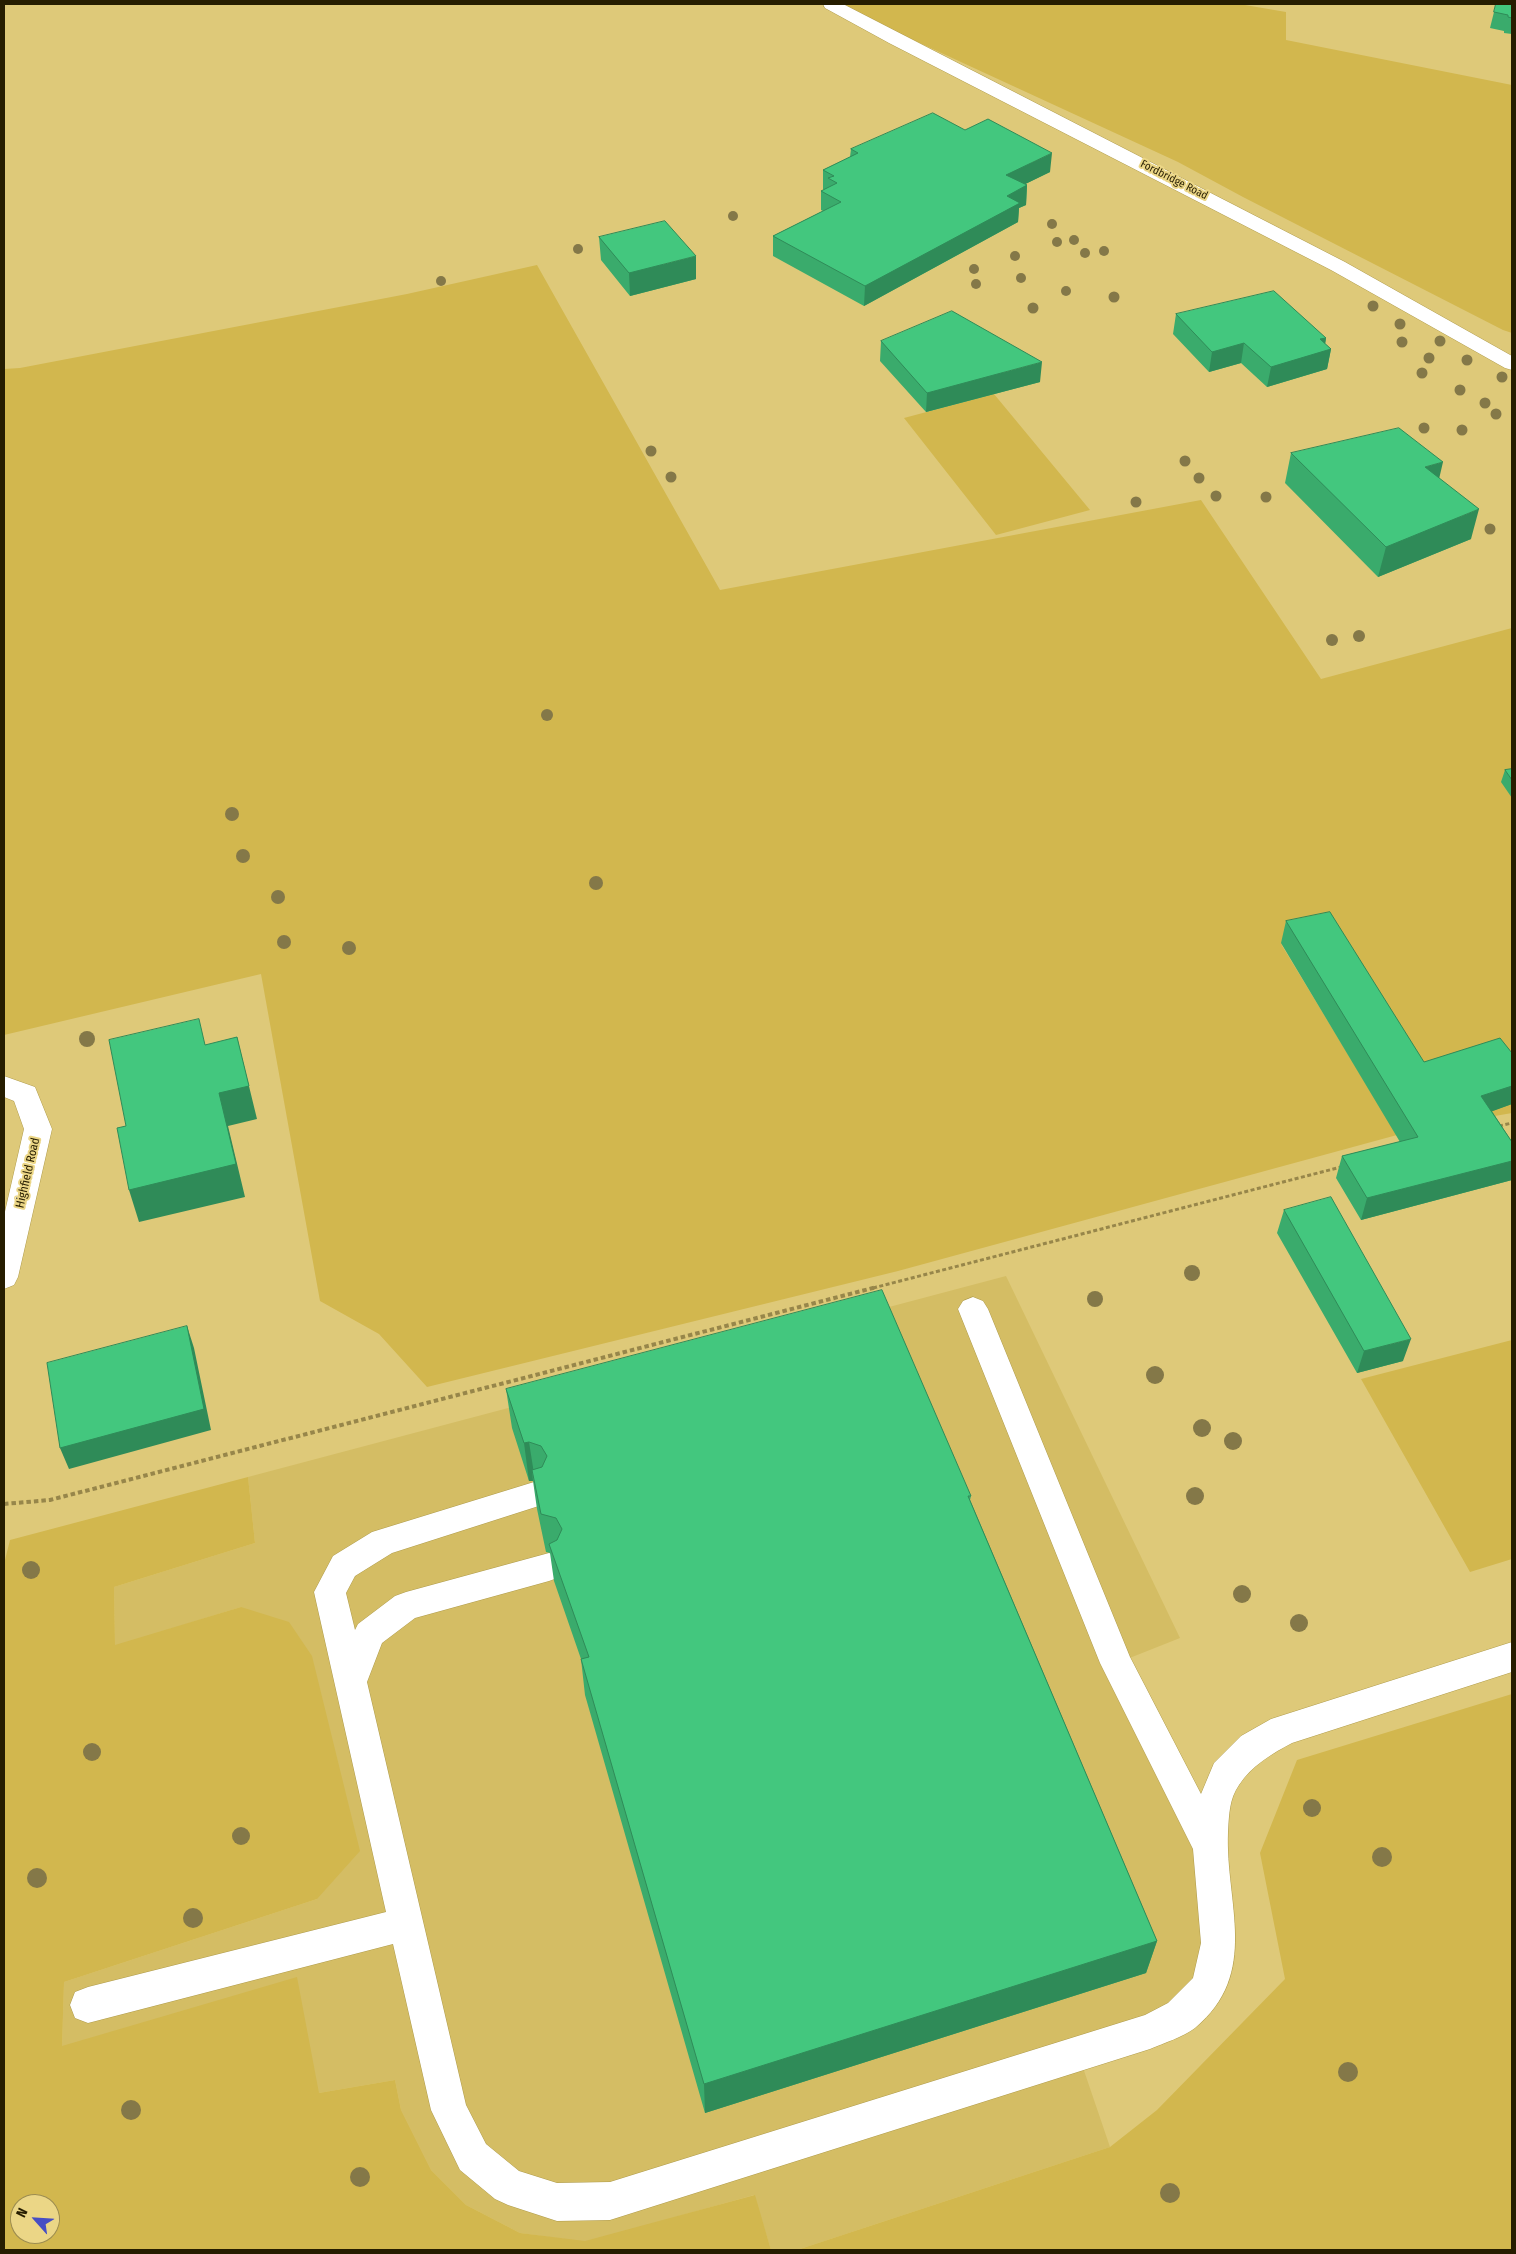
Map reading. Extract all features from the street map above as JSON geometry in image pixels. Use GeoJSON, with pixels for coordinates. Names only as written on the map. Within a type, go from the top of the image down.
{"type":"FeatureCollection","features":[{"type":"Feature","properties":{"kind":"street","name":"Fordbridge Road"},"geometry":{"type":"LineString","coordinates":[[831,4],[1338,266],[1512,364]]}},
{"type":"Feature","properties":{"kind":"street","name":"Highfield Road"},"geometry":{"type":"LineString","coordinates":[[4,1086],[26,1094],[38,1129],[4,1277]]}},
{"type":"Feature","properties":{"kind":"street"},"geometry":{"type":"LineString","coordinates":[[973,1309],[1116,1663],[1210,1846]]}},
{"type":"Feature","properties":{"kind":"street"},"geometry":{"type":"LineString","coordinates":[[534,1495],[383,1542],[344,1566],[330,1592],[449,2110],[473,2157],[508,2186],[557,2202],[610,2201],[1150,2031],[1182,2016],[1209,1987],[1219,1943],[1210,1846],[1212,1808],[1226,1774],[1253,1747],[1283,1730],[1512,1658]]}},
{"type":"Feature","properties":{"kind":"street"},"geometry":{"type":"LineString","coordinates":[[351,1681],[369,1634],[406,1606],[549,1567]]}},
{"type":"Feature","properties":{"kind":"street"},"geometry":{"type":"LineString","coordinates":[[88,2005],[406,1924]]}},
{"type":"Feature","properties":{"kind":"path"},"geometry":{"type":"LineString","coordinates":[[1493,1128],[1512,1123]]}},
{"type":"Feature","properties":{"kind":"path"},"geometry":{"type":"LineString","coordinates":[[4,1504],[50,1500],[1349,1165]]}},
{"type":"Feature","properties":{"kind":"shaded area"},"geometry":{"type":"Polygon","coordinates":[[[835,4],[1239,4],[1286,12],[1286,40],[1512,85],[1512,333],[1243,197],[1178,162],[835,4]]]}},
{"type":"Feature","properties":{"kind":"shaded area"},"geometry":{"type":"Polygon","coordinates":[[[537,265],[720,590],[1201,500],[1321,679],[1512,628],[1512,1113],[1466,1121],[1281,944],[1397,1135],[898,1271],[427,1387],[379,1334],[320,1301],[261,974],[4,1035],[4,369],[20,368],[407,294],[537,265]]]}},
{"type":"Feature","properties":{"kind":"shaded area"},"geometry":{"type":"Polygon","coordinates":[[[994,394],[1090,510],[996,535],[904,418],[994,394]]]}},
{"type":"Feature","properties":{"kind":"shaded area"},"geometry":{"type":"Polygon","coordinates":[[[1006,1276],[1180,1638],[1117,1663],[1210,1847],[1209,1987],[1078,2053],[1110,2147],[797,2250],[771,2250],[754,2195],[586,2242],[520,2233],[466,2205],[431,2170],[401,2110],[395,2080],[319,2093],[62,2046],[64,1982],[317,1899],[241,1607],[115,1646],[114,1587],[255,1543],[248,1477],[1006,1276]]]}},
{"type":"Feature","properties":{"kind":"shaded area"},"geometry":{"type":"Polygon","coordinates":[[[1512,1340],[1512,1559],[1470,1572],[1361,1379],[1512,1340]]]}},
{"type":"Feature","properties":{"kind":"shaded area"},"geometry":{"type":"Polygon","coordinates":[[[248,1477],[255,1543],[114,1587],[115,1645],[241,1607],[289,1622],[312,1656],[360,1851],[317,1899],[64,1982],[62,2046],[297,1977],[319,2093],[395,2080],[401,2110],[431,2170],[466,2205],[520,2233],[585,2241],[755,2195],[771,2250],[4,2250],[4,1564],[10,1540],[248,1477]]]}},
{"type":"Feature","properties":{"kind":"shaded area"},"geometry":{"type":"Polygon","coordinates":[[[1512,1694],[1512,2250],[797,2250],[1110,2147],[1157,2110],[1285,1979],[1260,1853],[1297,1760],[1512,1694]]]}},
{"type":"Feature","properties":{"kind":"building"},"geometry":{"type":"Polygon","coordinates":[[[1496,4],[1512,4],[1512,18],[1508,17],[1508,15],[1494,12],[1496,4]]]}},
{"type":"Feature","properties":{"kind":"building"},"geometry":{"type":"Polygon","coordinates":[[[933,113],[965,130],[988,119],[1052,153],[1006,175],[1027,185],[1007,196],[1020,203],[865,286],[773,236],[841,202],[821,191],[837,183],[828,178],[834,176],[823,170],[858,153],[851,149],[933,113]]]}},
{"type":"Feature","properties":{"kind":"building"},"geometry":{"type":"Polygon","coordinates":[[[665,221],[696,256],[629,273],[599,237],[665,221]]]}},
{"type":"Feature","properties":{"kind":"building"},"geometry":{"type":"Polygon","coordinates":[[[1274,291],[1326,338],[1320,339],[1331,349],[1271,367],[1244,343],[1212,352],[1176,314],[1274,291]]]}},
{"type":"Feature","properties":{"kind":"building"},"geometry":{"type":"Polygon","coordinates":[[[952,311],[1042,362],[927,393],[881,341],[952,311]]]}},
{"type":"Feature","properties":{"kind":"building"},"geometry":{"type":"Polygon","coordinates":[[[1399,428],[1443,462],[1425,467],[1479,509],[1386,547],[1291,453],[1399,428]]]}},
{"type":"Feature","properties":{"kind":"building"},"geometry":{"type":"Polygon","coordinates":[[[1512,769],[1512,780],[1505,770],[1512,769]]]}},
{"type":"Feature","properties":{"kind":"building"},"geometry":{"type":"Polygon","coordinates":[[[1330,912],[1424,1062],[1500,1038],[1512,1053],[1512,1086],[1481,1096],[1512,1142],[1512,1161],[1367,1198],[1342,1156],[1418,1137],[1286,921],[1330,912]]]}},
{"type":"Feature","properties":{"kind":"building"},"geometry":{"type":"Polygon","coordinates":[[[199,1019],[205,1045],[237,1037],[249,1086],[219,1093],[236,1164],[129,1190],[117,1128],[126,1126],[109,1040],[199,1019]]]}},
{"type":"Feature","properties":{"kind":"building"},"geometry":{"type":"Polygon","coordinates":[[[1331,1197],[1411,1339],[1364,1351],[1284,1210],[1331,1197]]]}},
{"type":"Feature","properties":{"kind":"building"},"geometry":{"type":"Polygon","coordinates":[[[882,1290],[971,1496],[968,1496],[1157,1941],[704,2084],[581,1659],[589,1657],[549,1544],[557,1540],[562,1529],[556,1518],[541,1514],[532,1470],[542,1467],[547,1456],[541,1446],[529,1442],[524,1443],[506,1389],[882,1290]]]}},
{"type":"Feature","properties":{"kind":"building"},"geometry":{"type":"Polygon","coordinates":[[[187,1326],[204,1409],[60,1448],[47,1363],[187,1326]]]}}]}
